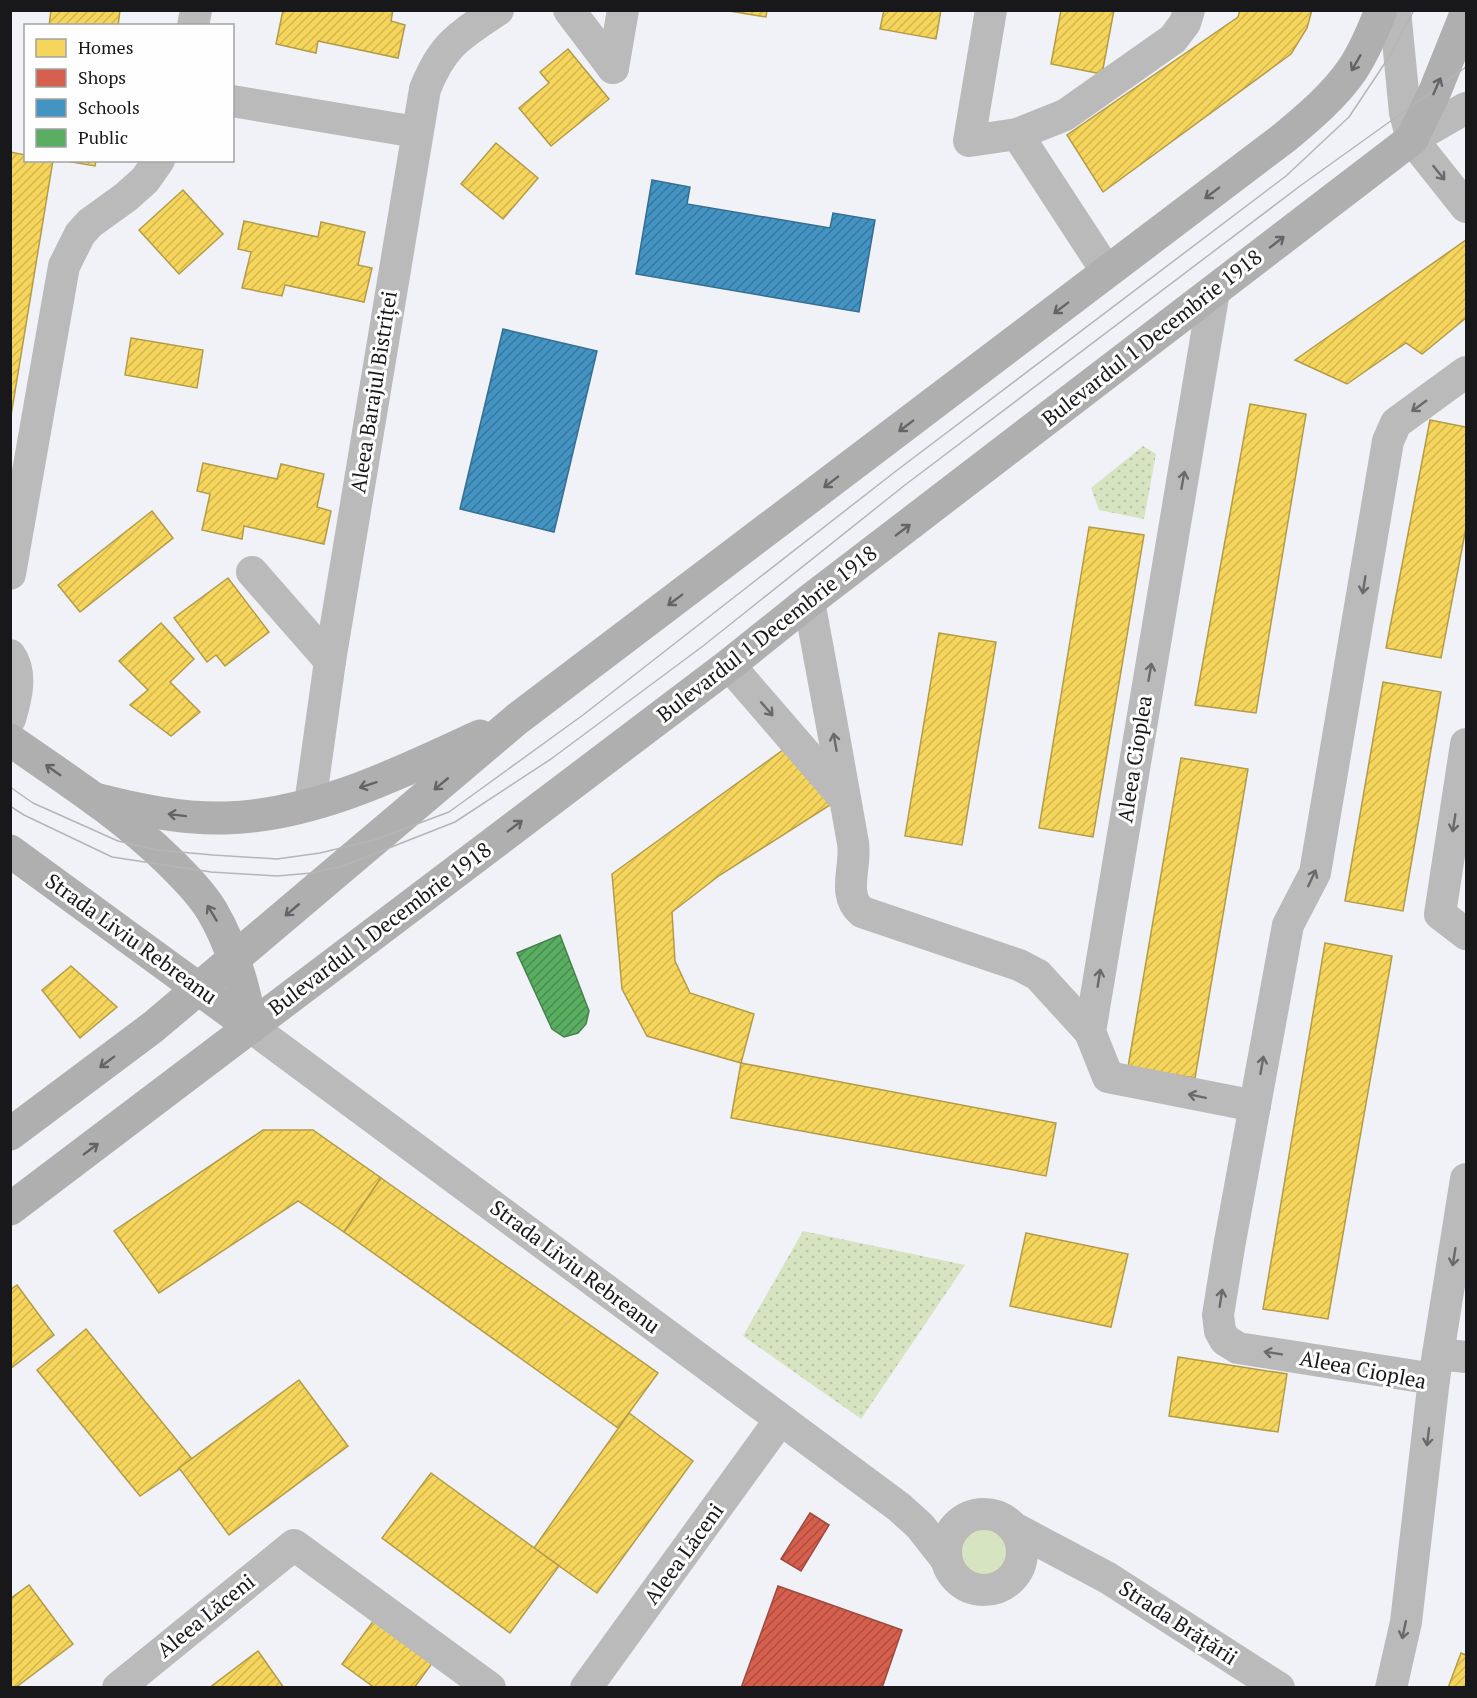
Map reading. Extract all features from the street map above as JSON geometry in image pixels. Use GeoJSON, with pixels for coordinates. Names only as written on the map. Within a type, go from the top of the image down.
{"type":"FeatureCollection","features":[{"type":"Feature","properties":{"kind":"main road"},"geometry":{"type":"LineString","coordinates":[[10,1134],[153,1027],[517,719],[1285,137],[1319,108],[1352,70],[1382,10]]}},
{"type":"Feature","properties":{"kind":"main road","name":"Bulevardul 1 Decembrie 1918"},"geometry":{"type":"LineString","coordinates":[[10,1209],[729,665],[809,601],[1412,139],[1467,14]]}},
{"type":"Feature","properties":{"kind":"main road","name":"Strada Liviu Rebreanu"},"geometry":{"type":"LineString","coordinates":[[95,799],[135,809],[185,817],[227,818],[267,813],[310,804],[384,780],[517,719]]}},
{"type":"Feature","properties":{"kind":"main road","name":"Strada Liviu Rebreanu"},"geometry":{"type":"LineString","coordinates":[[10,740],[95,799],[157,850],[194,887],[211,909],[235,958],[245,992],[251,1027]]}},
{"type":"Feature","properties":{"kind":"main road","name":"Strada Liviu Rebreanu"},"geometry":{"type":"LineString","coordinates":[[10,851],[251,1027]]}},
{"type":"Feature","properties":{"kind":"street","name":"Aleea Barajul Bistriței"},"geometry":{"type":"LineString","coordinates":[[310,804],[330,661],[424,89],[434,67],[449,45],[498,10]]}},
{"type":"Feature","properties":{"kind":"street"},"geometry":{"type":"LineString","coordinates":[[569,10],[613,68],[623,10]]}},
{"type":"Feature","properties":{"kind":"street"},"geometry":{"type":"LineString","coordinates":[[991,10],[969,141],[1017,134],[1065,115],[1173,39],[1185,23],[1190,10]]}},
{"type":"Feature","properties":{"kind":"street"},"geometry":{"type":"LineString","coordinates":[[1395,10],[1405,113],[1412,139],[1467,207]]}},
{"type":"Feature","properties":{"kind":"street"},"geometry":{"type":"LineString","coordinates":[[234,101],[416,132]]}},
{"type":"Feature","properties":{"kind":"street"},"geometry":{"type":"LineString","coordinates":[[1412,139],[1467,108]]}},
{"type":"Feature","properties":{"kind":"street"},"geometry":{"type":"LineString","coordinates":[[1017,134],[1107,272]]}},
{"type":"Feature","properties":{"kind":"street"},"geometry":{"type":"LineString","coordinates":[[10,574],[64,266],[80,234],[90,223],[145,180],[158,162]]}},
{"type":"Feature","properties":{"kind":"street","name":"Aleea Cioplea"},"geometry":{"type":"LineString","coordinates":[[1090,1032],[1214,291]]}},
{"type":"Feature","properties":{"kind":"street","name":"Aleea Cioplea"},"geometry":{"type":"LineString","coordinates":[[1391,1688],[1407,1622],[1446,1363],[1238,1348],[1225,1340],[1220,1331],[1218,1315],[1228,1247],[1288,925],[1316,873],[1388,441],[1396,423],[1467,372]]}},
{"type":"Feature","properties":{"kind":"street"},"geometry":{"type":"LineString","coordinates":[[252,572],[330,661]]}},
{"type":"Feature","properties":{"kind":"street"},"geometry":{"type":"LineString","coordinates":[[809,601],[854,851],[850,894],[853,905],[862,912],[1019,965],[1038,975],[1090,1032],[1108,1077],[1255,1106]]}},
{"type":"Feature","properties":{"kind":"street"},"geometry":{"type":"LineString","coordinates":[[10,655],[15,662],[17,690],[10,719]]}},
{"type":"Feature","properties":{"kind":"street"},"geometry":{"type":"LineString","coordinates":[[729,665],[845,800]]}},
{"type":"Feature","properties":{"kind":"street"},"geometry":{"type":"LineString","coordinates":[[1467,744],[1440,914],[1467,934]]}},
{"type":"Feature","properties":{"kind":"street","name":"Strada Liviu Rebreanu"},"geometry":{"type":"LineString","coordinates":[[251,1027],[899,1507],[920,1526],[946,1559]]}},
{"type":"Feature","properties":{"kind":"street"},"geometry":{"type":"LineString","coordinates":[[1446,1363],[1467,1179]]}},
{"type":"Feature","properties":{"kind":"street","name":"Aleea Lăceni"},"geometry":{"type":"LineString","coordinates":[[586,1688],[780,1420]]}},
{"type":"Feature","properties":{"kind":"street","name":"Strada Liviu Rebreanu"},"geometry":{"type":"LineString","coordinates":[[899,1507],[963,1519]]}},
{"type":"Feature","properties":{"kind":"street"},"geometry":{"type":"LineString","coordinates":[[984,1513],[996,1515],[1014,1528],[1020,1539],[1022,1552],[1020,1565],[1014,1576],[1000,1587],[979,1590],[960,1582],[949,1568],[946,1559],[945,1548],[948,1536],[954,1527],[963,1519],[984,1513]]}},
{"type":"Feature","properties":{"kind":"street","name":"Strada Brățării"},"geometry":{"type":"LineString","coordinates":[[1014,1528],[1108,1578],[1278,1688]]}},
{"type":"Feature","properties":{"kind":"street","name":"Aleea Lăceni"},"geometry":{"type":"LineString","coordinates":[[118,1688],[294,1545],[490,1688]]}},
{"type":"Feature","properties":{"kind":"street","name":"Strada Brățării"},"geometry":{"type":"LineString","coordinates":[[1014,1576],[1049,1571],[1074,1572],[1108,1578]]}},
{"type":"Feature","properties":{"kind":"green space"},"geometry":{"type":"Polygon","coordinates":[[[1143,446],[1156,454],[1144,519],[1099,510],[1091,488],[1143,446]]]}},
{"type":"Feature","properties":{"kind":"green space"},"geometry":{"type":"Polygon","coordinates":[[[803,1231],[965,1265],[861,1419],[743,1336],[803,1231]]]}},
{"type":"Feature","properties":{"kind":"green space"},"geometry":{"type":"Polygon","coordinates":[[[985,1523],[1001,1528],[1009,1536],[1014,1552],[1009,1568],[1001,1576],[985,1581],[969,1576],[961,1568],[956,1552],[961,1536],[969,1528],[985,1523]]]}},
{"type":"Feature","properties":{"kind":"building: Homes"},"geometry":{"type":"Polygon","coordinates":[[[51,10],[120,10],[118,24],[49,24],[51,10]]]}},
{"type":"Feature","properties":{"kind":"building: Homes"},"geometry":{"type":"Polygon","coordinates":[[[283,10],[393,10],[391,21],[405,25],[398,58],[318,41],[316,53],[276,44],[283,10]]]}},
{"type":"Feature","properties":{"kind":"building: Homes"},"geometry":{"type":"Polygon","coordinates":[[[723,10],[767,10],[766,17],[723,10]]]}},
{"type":"Feature","properties":{"kind":"building: Homes"},"geometry":{"type":"Polygon","coordinates":[[[884,10],[941,10],[936,39],[880,29],[884,10]]]}},
{"type":"Feature","properties":{"kind":"building: Homes"},"geometry":{"type":"Polygon","coordinates":[[[1061,10],[1114,10],[1102,74],[1051,64],[1061,10]]]}},
{"type":"Feature","properties":{"kind":"building: Homes"},"geometry":{"type":"Polygon","coordinates":[[[1240,10],[1312,10],[1307,28],[1291,54],[1103,192],[1067,135],[1238,17],[1240,10]]]}},
{"type":"Feature","properties":{"kind":"building: Homes"},"geometry":{"type":"Polygon","coordinates":[[[568,49],[609,99],[551,146],[519,108],[549,83],[540,72],[568,49]]]}},
{"type":"Feature","properties":{"kind":"building: Homes"},"geometry":{"type":"Polygon","coordinates":[[[496,143],[538,178],[503,219],[461,184],[496,143]]]}},
{"type":"Feature","properties":{"kind":"building: Homes"},"geometry":{"type":"Polygon","coordinates":[[[10,152],[24,155],[24,162],[53,162],[10,422],[10,152]]]}},
{"type":"Feature","properties":{"kind":"building: Homes"},"geometry":{"type":"Polygon","coordinates":[[[72,162],[96,162],[95,166],[72,162]]]}},
{"type":"Feature","properties":{"kind":"building: Homes"},"geometry":{"type":"Polygon","coordinates":[[[183,190],[223,234],[179,274],[139,230],[183,190]]]}},
{"type":"Feature","properties":{"kind":"building: Homes"},"geometry":{"type":"Polygon","coordinates":[[[244,221],[318,237],[321,222],[365,232],[358,265],[372,268],[364,302],[285,285],[282,296],[242,288],[251,252],[238,249],[244,221]]]}},
{"type":"Feature","properties":{"kind":"building: Homes"},"geometry":{"type":"Polygon","coordinates":[[[1466,240],[1466,318],[1422,354],[1406,343],[1347,384],[1295,360],[1466,240]]]}},
{"type":"Feature","properties":{"kind":"building: Homes"},"geometry":{"type":"Polygon","coordinates":[[[131,338],[203,350],[197,388],[125,375],[131,338]]]}},
{"type":"Feature","properties":{"kind":"building: Homes"},"geometry":{"type":"Polygon","coordinates":[[[1250,404],[1306,414],[1256,713],[1195,705],[1250,404]]]}},
{"type":"Feature","properties":{"kind":"building: Homes"},"geometry":{"type":"Polygon","coordinates":[[[1430,420],[1466,427],[1466,528],[1441,658],[1386,648],[1430,420]]]}},
{"type":"Feature","properties":{"kind":"building: Homes"},"geometry":{"type":"Polygon","coordinates":[[[203,463],[277,479],[281,464],[324,474],[317,507],[331,511],[324,544],[244,526],[242,539],[202,530],[210,494],[197,491],[203,463]]]}},
{"type":"Feature","properties":{"kind":"building: Homes"},"geometry":{"type":"Polygon","coordinates":[[[152,511],[173,538],[80,612],[58,585],[152,511]]]}},
{"type":"Feature","properties":{"kind":"building: Homes"},"geometry":{"type":"Polygon","coordinates":[[[1089,527],[1144,535],[1093,837],[1039,828],[1089,527]]]}},
{"type":"Feature","properties":{"kind":"building: Homes"},"geometry":{"type":"Polygon","coordinates":[[[228,578],[269,632],[225,666],[216,655],[207,662],[174,618],[228,578]]]}},
{"type":"Feature","properties":{"kind":"building: Homes"},"geometry":{"type":"Polygon","coordinates":[[[161,623],[194,659],[170,682],[200,712],[171,736],[130,705],[148,690],[119,661],[161,623]]]}},
{"type":"Feature","properties":{"kind":"building: Homes"},"geometry":{"type":"Polygon","coordinates":[[[939,633],[996,642],[962,845],[905,836],[939,633]]]}},
{"type":"Feature","properties":{"kind":"building: Homes"},"geometry":{"type":"Polygon","coordinates":[[[1383,682],[1441,692],[1403,911],[1345,901],[1383,682]]]}},
{"type":"Feature","properties":{"kind":"building: Homes"},"geometry":{"type":"Polygon","coordinates":[[[787,747],[830,805],[720,875],[672,912],[675,961],[690,993],[754,1014],[741,1063],[647,1036],[622,989],[612,874],[787,747]]]}},
{"type":"Feature","properties":{"kind":"building: Homes"},"geometry":{"type":"Polygon","coordinates":[[[1181,758],[1248,769],[1195,1078],[1128,1067],[1181,758]]]}},
{"type":"Feature","properties":{"kind":"building: Homes"},"geometry":{"type":"Polygon","coordinates":[[[1325,943],[1392,956],[1328,1319],[1263,1309],[1325,943]]]}},
{"type":"Feature","properties":{"kind":"building: Homes"},"geometry":{"type":"Polygon","coordinates":[[[71,966],[117,1007],[80,1038],[42,990],[71,966]]]}},
{"type":"Feature","properties":{"kind":"building: Homes"},"geometry":{"type":"Polygon","coordinates":[[[741,1063],[1056,1123],[1046,1176],[731,1118],[741,1063]]]}},
{"type":"Feature","properties":{"kind":"building: Homes"},"geometry":{"type":"Polygon","coordinates":[[[263,1130],[313,1130],[381,1178],[344,1232],[298,1201],[159,1293],[114,1231],[263,1130]]]}},
{"type":"Feature","properties":{"kind":"building: Homes"},"geometry":{"type":"Polygon","coordinates":[[[381,1178],[658,1373],[618,1428],[344,1232],[381,1178]]]}},
{"type":"Feature","properties":{"kind":"building: Homes"},"geometry":{"type":"Polygon","coordinates":[[[1026,1233],[1128,1254],[1111,1327],[1010,1306],[1026,1233]]]}},
{"type":"Feature","properties":{"kind":"building: Homes"},"geometry":{"type":"Polygon","coordinates":[[[17,1285],[54,1335],[10,1369],[10,1290],[17,1285]]]}},
{"type":"Feature","properties":{"kind":"building: Homes"},"geometry":{"type":"Polygon","coordinates":[[[86,1329],[193,1460],[140,1496],[37,1370],[86,1329]]]}},
{"type":"Feature","properties":{"kind":"building: Homes"},"geometry":{"type":"Polygon","coordinates":[[[1178,1357],[1287,1374],[1278,1432],[1169,1416],[1178,1357]]]}},
{"type":"Feature","properties":{"kind":"building: Homes"},"geometry":{"type":"Polygon","coordinates":[[[299,1380],[348,1446],[229,1535],[179,1468],[299,1380]]]}},
{"type":"Feature","properties":{"kind":"building: Homes"},"geometry":{"type":"Polygon","coordinates":[[[629,1413],[693,1461],[597,1593],[534,1548],[629,1413]]]}},
{"type":"Feature","properties":{"kind":"building: Homes"},"geometry":{"type":"Polygon","coordinates":[[[431,1473],[559,1566],[510,1633],[382,1538],[431,1473]]]}},
{"type":"Feature","properties":{"kind":"building: Homes"},"geometry":{"type":"Polygon","coordinates":[[[29,1585],[73,1644],[15,1688],[10,1688],[10,1599],[29,1585]]]}},
{"type":"Feature","properties":{"kind":"building: Homes"},"geometry":{"type":"Polygon","coordinates":[[[374,1620],[433,1662],[414,1688],[375,1688],[342,1664],[374,1620]]]}},
{"type":"Feature","properties":{"kind":"building: Homes"},"geometry":{"type":"Polygon","coordinates":[[[258,1651],[284,1688],[209,1688],[258,1651]]]}},
{"type":"Feature","properties":{"kind":"building: Homes"},"geometry":{"type":"Polygon","coordinates":[[[1461,1653],[1466,1655],[1466,1688],[1448,1688],[1461,1653]]]}},
{"type":"Feature","properties":{"kind":"building: Shops"},"geometry":{"type":"Polygon","coordinates":[[[810,1513],[829,1525],[801,1571],[781,1559],[810,1513]]]}},
{"type":"Feature","properties":{"kind":"building: Shops"},"geometry":{"type":"Polygon","coordinates":[[[778,1586],[902,1630],[882,1688],[741,1688],[778,1586]]]}},
{"type":"Feature","properties":{"kind":"building: Schools"},"geometry":{"type":"Polygon","coordinates":[[[652,180],[690,187],[687,204],[830,228],[833,213],[875,220],[859,312],[636,274],[652,180]]]}},
{"type":"Feature","properties":{"kind":"building: Schools"},"geometry":{"type":"Polygon","coordinates":[[[503,329],[597,351],[554,532],[460,509],[503,329]]]}},
{"type":"Feature","properties":{"kind":"building: Public"},"geometry":{"type":"Polygon","coordinates":[[[560,935],[589,1011],[586,1024],[578,1033],[564,1037],[552,1029],[517,953],[560,935]]]}},
{"type":"Feature","properties":{"kind":"tram line"},"geometry":{"type":"LineString","coordinates":[[10,787],[33,803],[118,841],[157,850],[277,859],[320,853],[374,840],[449,812],[583,715],[896,471],[1286,176],[1349,117],[1389,57],[1414,10]]}},
{"type":"Feature","properties":{"kind":"tram line"},"geometry":{"type":"LineString","coordinates":[[10,806],[112,857],[211,872],[277,876],[312,873],[343,866],[455,822],[551,759],[703,646],[905,485],[1300,186],[1466,67]]}}]}
